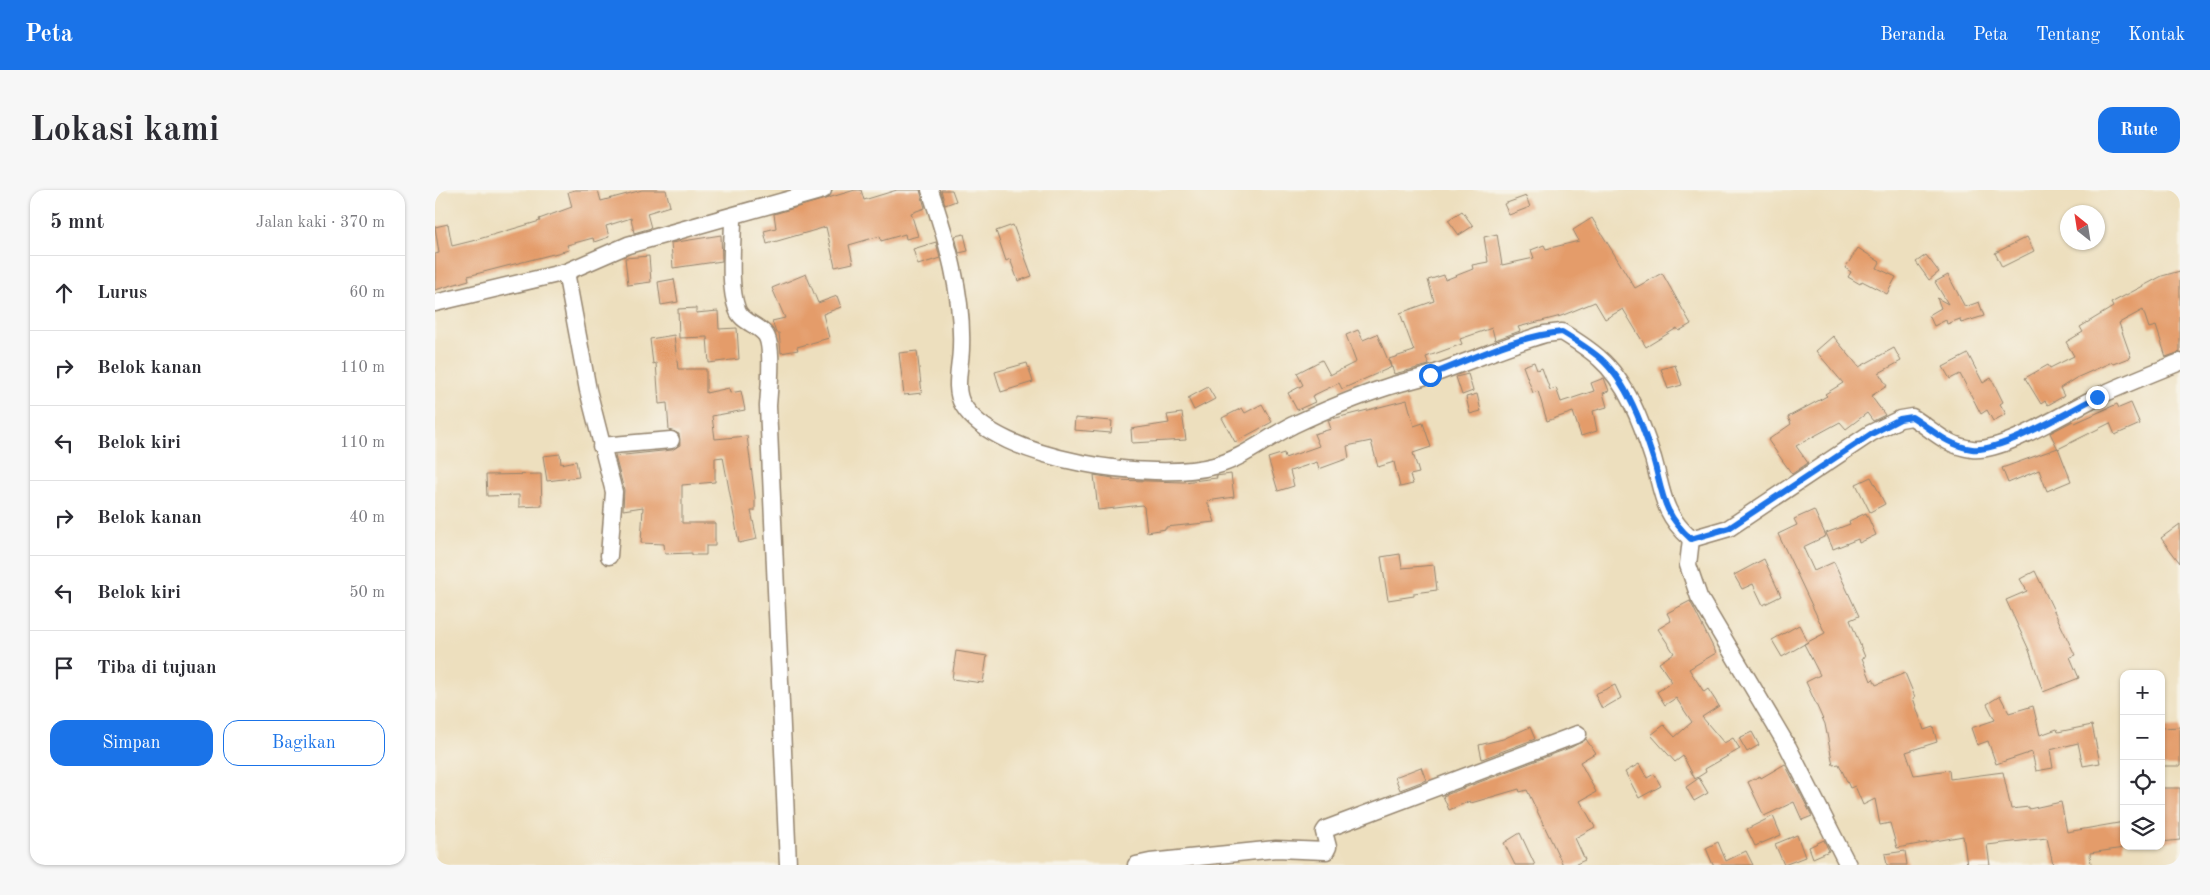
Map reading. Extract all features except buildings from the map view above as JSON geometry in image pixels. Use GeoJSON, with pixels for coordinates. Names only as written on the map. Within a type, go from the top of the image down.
{"type":"FeatureCollection","features":[{"type":"Feature","properties":{"kind":"street"},"geometry":{"type":"LineString","coordinates":[[435,304],[566,272],[628,245],[733,217],[823,190]]}},
{"type":"Feature","properties":{"kind":"street"},"geometry":{"type":"LineString","coordinates":[[930,190],[947,240],[962,326],[961,374],[957,391],[964,407],[980,422],[1019,445],[1070,461],[1106,469],[1146,472],[1215,466],[1292,426],[1387,386],[1430,375],[1527,339],[1562,332],[1600,359],[1622,385],[1652,458],[1665,504],[1677,526],[1691,539]]}},
{"type":"Feature","properties":{"kind":"street"},"geometry":{"type":"LineString","coordinates":[[733,217],[733,276],[736,306],[740,316],[767,336],[769,347],[768,406],[788,865]]}},
{"type":"Feature","properties":{"kind":"street"},"geometry":{"type":"LineString","coordinates":[[566,272],[601,446],[614,492],[609,556]]}},
{"type":"Feature","properties":{"kind":"street"},"geometry":{"type":"LineString","coordinates":[[1691,539],[1729,528],[1871,434],[1900,419],[1912,417],[1936,436],[1970,449],[1984,450],[2013,439],[2097,397],[2180,362]]}},
{"type":"Feature","properties":{"kind":"street"},"geometry":{"type":"LineString","coordinates":[[601,446],[671,440]]}},
{"type":"Feature","properties":{"kind":"street"},"geometry":{"type":"LineString","coordinates":[[1691,539],[1687,565],[1699,597],[1788,747],[1848,865]]}},
{"type":"Feature","properties":{"kind":"street"},"geometry":{"type":"LineString","coordinates":[[1136,865],[1278,849],[1326,851],[1328,847],[1324,832],[1327,829],[1578,734]]}},
{"type":"Feature","properties":{"kind":"route"},"geometry":{"type":"LineString","coordinates":[[1430,375],[1545,334],[1562,332],[1575,340],[1600,359],[1622,385],[1652,458],[1665,504],[1677,526],[1691,539],[1729,528],[1871,434],[1900,419],[1912,417],[1921,422],[1936,436],[1970,449],[1984,450],[2013,439],[2097,397]]}}]}
